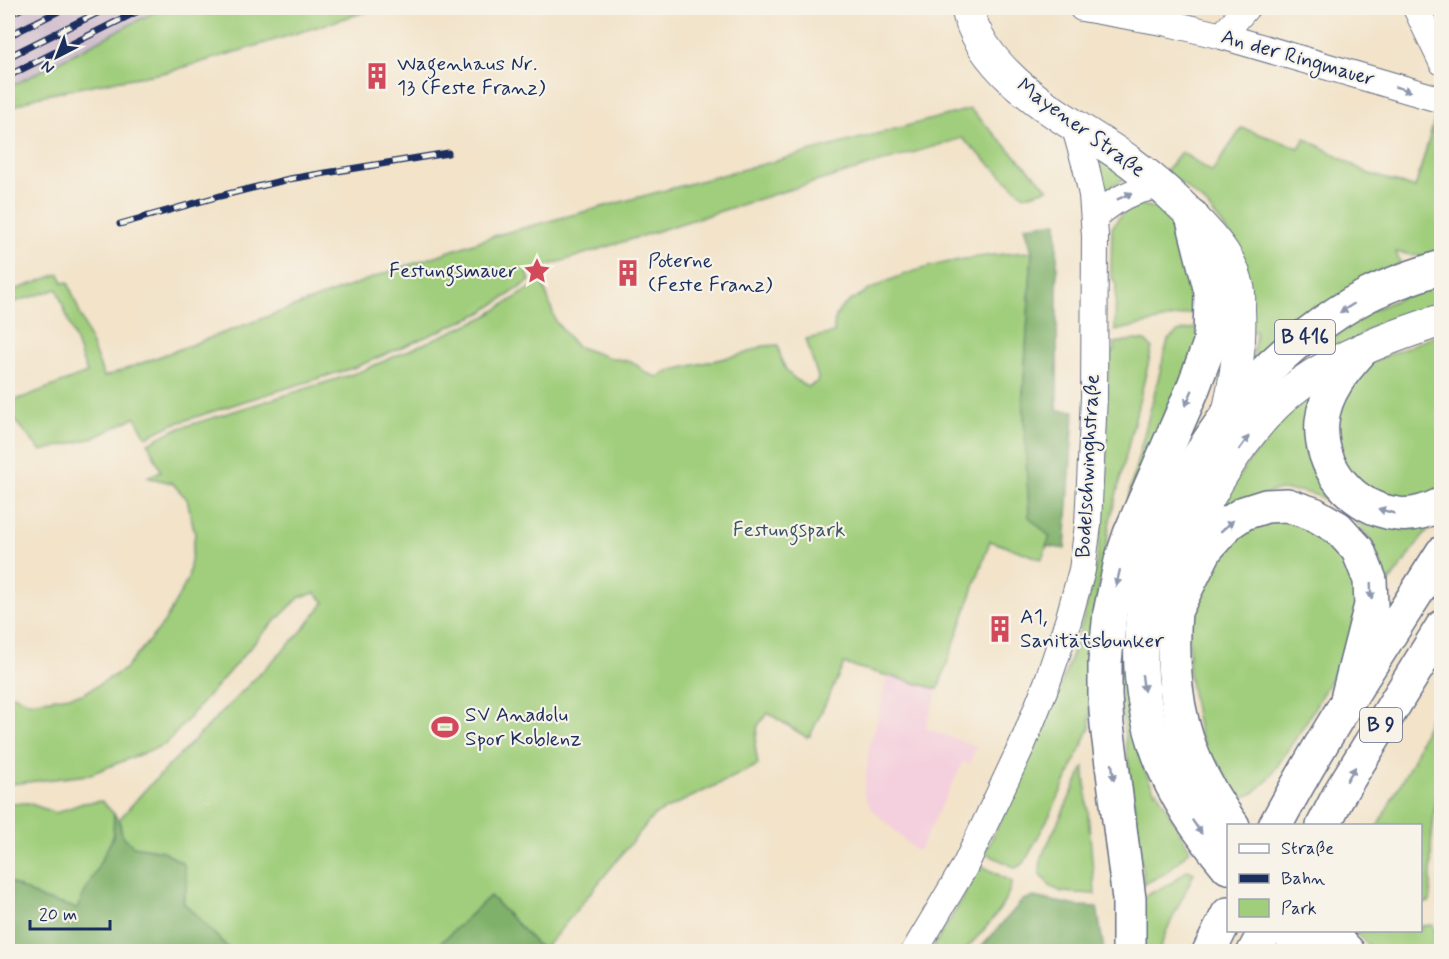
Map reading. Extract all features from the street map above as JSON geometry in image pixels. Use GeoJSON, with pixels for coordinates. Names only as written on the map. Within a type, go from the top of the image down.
{"type":"FeatureCollection","features":[{"type":"Feature","properties":{"kind":"main road"},"geometry":{"type":"LineString","coordinates":[[1129,951],[1129,899],[1107,725],[1105,662],[1110,613],[1121,561],[1130,534],[1192,391],[1225,339],[1225,290],[1192,216]]}},
{"type":"Feature","properties":{"kind":"main road","name":"B 416"},"geometry":{"type":"LineString","coordinates":[[1232,824],[1212,794],[1185,777],[1159,755],[1146,712],[1140,660],[1142,621],[1158,547],[1171,508],[1211,436],[1253,383],[1282,354],[1311,332],[1367,296],[1399,281],[1442,267]]}},
{"type":"Feature","properties":{"kind":"main road"},"geometry":{"type":"LineString","coordinates":[[1362,350],[1335,382],[1327,401],[1322,420],[1322,444],[1330,466],[1345,488],[1361,502],[1382,511],[1400,515],[1426,512],[1442,504]]}},
{"type":"Feature","properties":{"kind":"main road"},"geometry":{"type":"LineString","coordinates":[[1175,611],[1206,549],[1229,523],[1244,513],[1266,506],[1287,505],[1314,513],[1338,528],[1358,550],[1370,580],[1371,605],[1346,704]]}},
{"type":"Feature","properties":{"kind":"main road","name":"B 9"},"geometry":{"type":"LineString","coordinates":[[1276,824],[1346,704],[1442,553]]}},
{"type":"Feature","properties":{"kind":"main road","name":"B 416"},"geometry":{"type":"LineString","coordinates":[[1175,611],[1174,683],[1187,742],[1185,777],[1188,813],[1227,866]]}},
{"type":"Feature","properties":{"kind":"main road","name":"B 9"},"geometry":{"type":"LineString","coordinates":[[1324,824],[1442,627]]}},
{"type":"Feature","properties":{"kind":"main road"},"geometry":{"type":"LineString","coordinates":[[1209,951],[1227,916]]}},
{"type":"Feature","properties":{"kind":"main road"},"geometry":{"type":"LineString","coordinates":[[1288,932],[1307,951]]}},
{"type":"Feature","properties":{"kind":"main road"},"geometry":{"type":"LineString","coordinates":[[1329,932],[1348,951]]}},
{"type":"Feature","properties":{"kind":"street","name":"Mayener Straße"},"geometry":{"type":"LineString","coordinates":[[967,8],[983,45],[995,62],[1014,81],[1034,98],[1161,185],[1192,216]]}},
{"type":"Feature","properties":{"kind":"street","name":"An der Ringmauer"},"geometry":{"type":"LineString","coordinates":[[1082,8],[1168,23],[1222,36],[1442,100]]}},
{"type":"Feature","properties":{"kind":"street"},"geometry":{"type":"LineString","coordinates":[[1222,36],[1246,8]]}},
{"type":"Feature","properties":{"kind":"street"},"geometry":{"type":"LineString","coordinates":[[1416,8],[1442,62]]}},
{"type":"Feature","properties":{"kind":"street","name":"Bodelschwinghstraße"},"geometry":{"type":"LineString","coordinates":[[914,951],[971,853],[1023,743],[1047,683],[1082,570],[1088,525],[1094,397],[1095,236],[1092,195],[1074,125]]}},
{"type":"Feature","properties":{"kind":"street","name":"Mayener Straße"},"geometry":{"type":"LineString","coordinates":[[1094,217],[1129,193],[1161,185]]}},
{"type":"Feature","properties":{"kind":"street"},"geometry":{"type":"LineString","coordinates":[[1362,350],[1401,333],[1442,320]]}},
{"type":"Feature","properties":{"kind":"street"},"geometry":{"type":"LineString","coordinates":[[1225,339],[1236,378],[1228,414]]}},
{"type":"Feature","properties":{"kind":"street","name":"B 416"},"geometry":{"type":"LineString","coordinates":[[1175,611],[1183,556],[1192,530],[1225,470],[1246,439],[1271,409],[1298,385],[1322,369],[1362,350]]}},
{"type":"Feature","properties":{"kind":"shaded area"},"geometry":{"type":"Polygon","coordinates":[[[8,8],[162,8],[8,88],[8,8]]]}},
{"type":"Feature","properties":{"kind":"shaded area"},"geometry":{"type":"Polygon","coordinates":[[[887,675],[938,689],[925,728],[976,746],[970,764],[963,762],[920,849],[916,851],[871,808],[864,794],[869,746],[878,718],[887,675]]]}},
{"type":"Feature","properties":{"kind":"green space"},"geometry":{"type":"Polygon","coordinates":[[[162,8],[378,8],[168,72],[36,97],[8,109],[8,88],[162,8]]]}},
{"type":"Feature","properties":{"kind":"green space"},"geometry":{"type":"Polygon","coordinates":[[[970,109],[1048,189],[1024,196],[962,138],[527,272],[530,281],[481,313],[356,367],[171,425],[146,437],[135,417],[94,438],[41,451],[8,413],[8,403],[87,373],[57,289],[8,304],[9,292],[56,275],[60,274],[63,283],[68,282],[104,377],[383,274],[497,235],[970,109]]]}},
{"type":"Feature","properties":{"kind":"green space"},"geometry":{"type":"Polygon","coordinates":[[[1435,118],[1441,120],[1441,260],[1396,252],[1400,263],[1319,308],[1252,364],[1256,331],[1197,346],[1127,502],[1168,340],[1178,332],[1199,327],[1200,311],[1115,331],[1116,285],[1111,275],[1112,228],[1120,216],[1129,207],[1143,205],[1158,209],[1174,220],[1183,235],[1247,264],[1222,224],[1204,202],[1166,171],[1181,152],[1212,172],[1242,128],[1299,148],[1305,138],[1367,173],[1415,188],[1435,118]]]}},
{"type":"Feature","properties":{"kind":"green space"},"geometry":{"type":"Polygon","coordinates":[[[1099,157],[1128,178],[1114,184],[1105,194],[1099,157]]]}},
{"type":"Feature","properties":{"kind":"green space"},"geometry":{"type":"Polygon","coordinates":[[[1057,222],[1057,410],[1074,411],[1065,549],[1046,546],[1050,537],[1029,517],[1023,397],[1032,252],[1025,226],[1057,222]]]}},
{"type":"Feature","properties":{"kind":"green space","name":"Festungspark"},"geometry":{"type":"Polygon","coordinates":[[[1032,252],[1023,397],[1050,537],[1042,559],[990,541],[938,689],[844,664],[810,736],[806,737],[768,713],[758,725],[755,745],[758,765],[654,815],[552,940],[541,949],[490,896],[432,951],[231,951],[183,902],[187,884],[163,851],[133,846],[122,835],[119,820],[143,792],[300,633],[325,602],[315,593],[300,597],[262,634],[166,744],[88,775],[11,784],[8,782],[8,693],[30,702],[83,694],[125,669],[164,623],[188,579],[195,534],[187,499],[172,483],[147,477],[161,471],[148,443],[174,430],[359,372],[485,317],[542,281],[556,322],[576,346],[607,357],[633,362],[646,373],[658,377],[673,370],[747,353],[763,346],[778,345],[781,360],[790,375],[808,387],[817,382],[818,377],[806,339],[834,333],[835,319],[839,311],[857,297],[919,269],[964,259],[1032,252]]]}},
{"type":"Feature","properties":{"kind":"green space"},"geometry":{"type":"Polygon","coordinates":[[[1441,280],[1441,304],[1373,326],[1343,347],[1303,364],[1362,315],[1441,280]]]}},
{"type":"Feature","properties":{"kind":"green space"},"geometry":{"type":"Polygon","coordinates":[[[1441,333],[1441,492],[1437,495],[1384,502],[1335,459],[1337,400],[1364,365],[1441,333]]]}},
{"type":"Feature","properties":{"kind":"green space"},"geometry":{"type":"Polygon","coordinates":[[[1145,341],[1152,348],[1110,521],[1089,638],[1090,727],[1052,811],[1024,863],[1016,868],[985,853],[1050,712],[1088,601],[1096,564],[1104,505],[1109,355],[1114,350],[1115,343],[1145,341]]]}},
{"type":"Feature","properties":{"kind":"green space"},"geometry":{"type":"Polygon","coordinates":[[[1305,399],[1311,404],[1308,440],[1320,483],[1336,498],[1332,503],[1300,491],[1276,490],[1222,511],[1222,500],[1255,453],[1282,421],[1305,399]]]}},
{"type":"Feature","properties":{"kind":"green space"},"geometry":{"type":"Polygon","coordinates":[[[1275,515],[1333,534],[1362,583],[1349,647],[1305,724],[1268,780],[1252,794],[1237,799],[1218,762],[1212,764],[1199,732],[1189,675],[1192,606],[1234,531],[1275,515]]]}},
{"type":"Feature","properties":{"kind":"green space"},"geometry":{"type":"Polygon","coordinates":[[[1357,516],[1412,527],[1430,527],[1387,585],[1379,558],[1367,534],[1354,520],[1357,516]]]}},
{"type":"Feature","properties":{"kind":"green space"},"geometry":{"type":"Polygon","coordinates":[[[1124,660],[1130,711],[1141,761],[1155,792],[1157,791],[1190,850],[1166,873],[1144,884],[1117,675],[1124,660]]]}},
{"type":"Feature","properties":{"kind":"green space"},"geometry":{"type":"Polygon","coordinates":[[[1441,689],[1441,746],[1431,846],[1431,896],[1430,902],[1422,904],[1422,824],[1379,824],[1412,762],[1441,689]]]}},
{"type":"Feature","properties":{"kind":"green space"},"geometry":{"type":"Polygon","coordinates":[[[1084,767],[1095,894],[1062,892],[1051,887],[1040,874],[1041,858],[1084,767]]]}},
{"type":"Feature","properties":{"kind":"green space"},"geometry":{"type":"Polygon","coordinates":[[[102,801],[114,814],[113,837],[77,909],[42,899],[8,881],[8,804],[28,803],[56,813],[83,803],[102,801]]]}},
{"type":"Feature","properties":{"kind":"green space"},"geometry":{"type":"Polygon","coordinates":[[[114,814],[119,820],[122,835],[133,846],[163,851],[184,864],[187,884],[183,902],[231,951],[8,951],[8,881],[42,899],[77,908],[113,837],[114,814]]]}},
{"type":"Feature","properties":{"kind":"green space"},"geometry":{"type":"Polygon","coordinates":[[[980,865],[1012,882],[1004,902],[979,936],[964,951],[930,952],[960,903],[980,865]]]}},
{"type":"Feature","properties":{"kind":"green space"},"geometry":{"type":"Polygon","coordinates":[[[1188,870],[1194,873],[1159,951],[1143,951],[1141,898],[1171,883],[1188,870]]]}},
{"type":"Feature","properties":{"kind":"green space"},"geometry":{"type":"Polygon","coordinates":[[[490,896],[541,949],[538,952],[432,951],[490,896]]]}},
{"type":"Feature","properties":{"kind":"green space"},"geometry":{"type":"Polygon","coordinates":[[[1033,897],[1077,906],[1097,907],[1104,951],[978,951],[1023,900],[1033,897]]]}},
{"type":"Feature","properties":{"kind":"green space"},"geometry":{"type":"Polygon","coordinates":[[[1433,925],[1439,951],[1375,951],[1354,932],[1422,932],[1422,926],[1433,925]]]}},
{"type":"Feature","properties":{"kind":"railway"},"geometry":{"type":"LineString","coordinates":[[8,15],[22,8]]}},
{"type":"Feature","properties":{"kind":"railway"},"geometry":{"type":"LineString","coordinates":[[8,36],[65,8]]}},
{"type":"Feature","properties":{"kind":"railway"},"geometry":{"type":"LineString","coordinates":[[8,57],[107,8]]}},
{"type":"Feature","properties":{"kind":"railway"},"geometry":{"type":"LineString","coordinates":[[8,76],[144,8]]}},
{"type":"Feature","properties":{"kind":"railway"},"geometry":{"type":"LineString","coordinates":[[120,224],[289,179],[448,153]]}},
{"type":"Feature","properties":{"kind":"place","name":"Wagenhaus Nr. 13 (Feste Franz)"},"geometry":{"type":"Point","coordinates":[377,76]}},
{"type":"Feature","properties":{"kind":"place","name":"Festungsmauer"},"geometry":{"type":"Point","coordinates":[537,271]}},
{"type":"Feature","properties":{"kind":"place","name":"Poterne (Feste Franz)"},"geometry":{"type":"Point","coordinates":[628,273]}},
{"type":"Feature","properties":{"kind":"place","name":"A1, Sanitätsbunker"},"geometry":{"type":"Point","coordinates":[1000,629]}},
{"type":"Feature","properties":{"kind":"place","name":"SV Anadolu Spor Koblenz"},"geometry":{"type":"Point","coordinates":[445,727]}}]}
